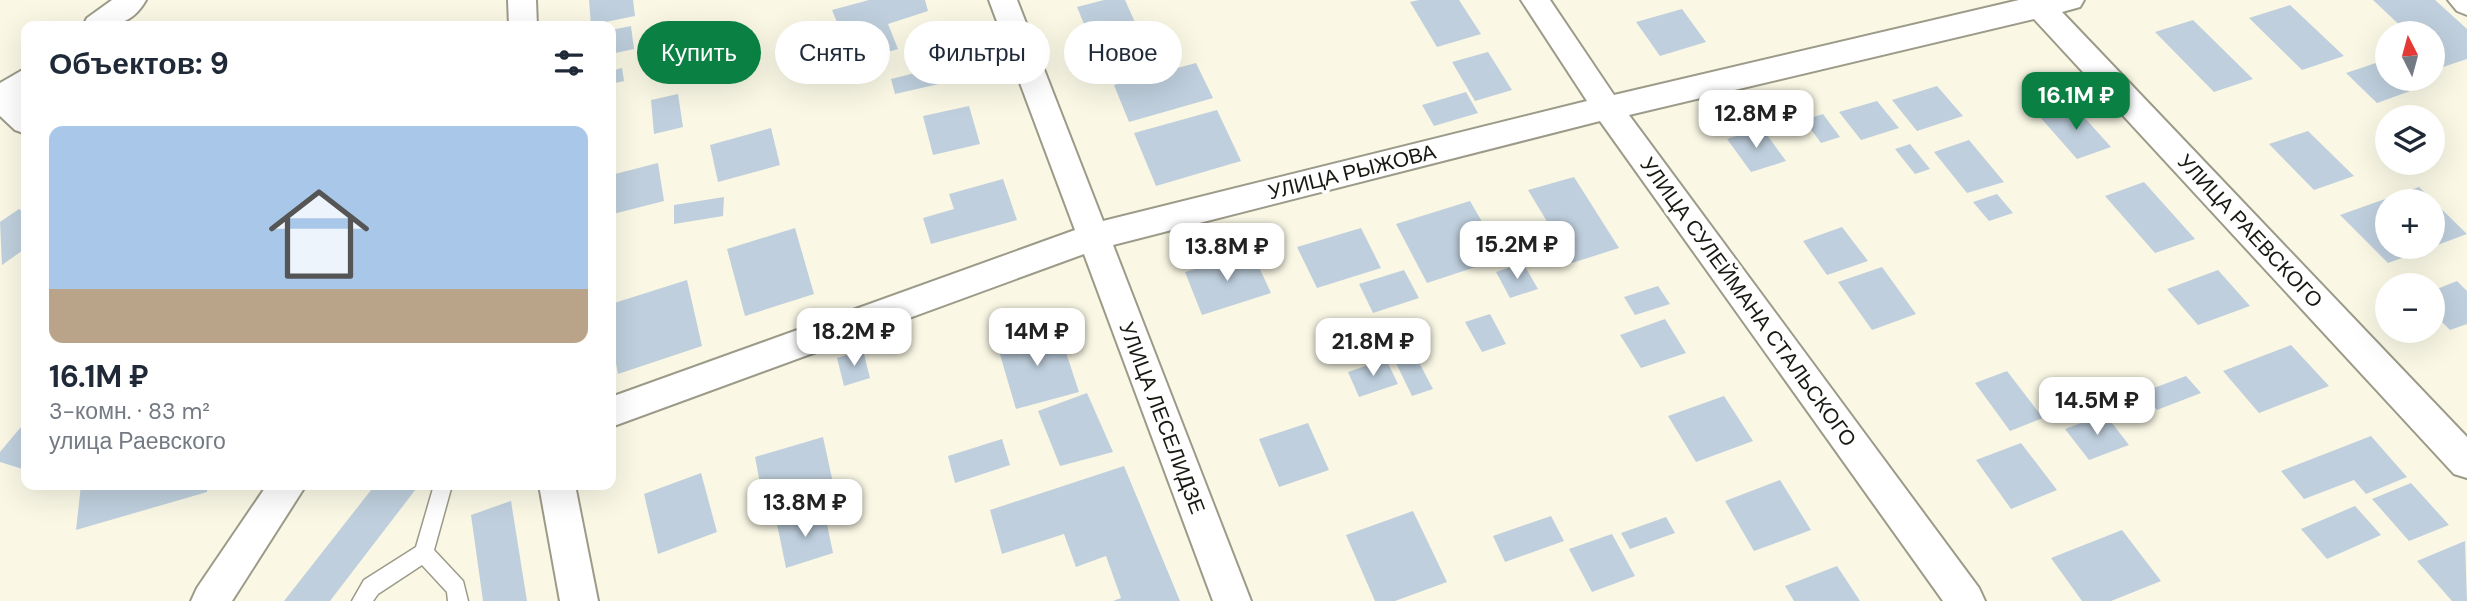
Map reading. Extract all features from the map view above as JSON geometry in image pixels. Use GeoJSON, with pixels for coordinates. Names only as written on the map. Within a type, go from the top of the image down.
{"type":"FeatureCollection","features":[{"type":"Feature","properties":{"kind":"street"},"geometry":{"type":"LineString","coordinates":[[104,21],[132,0]]}},
{"type":"Feature","properties":{"kind":"street"},"geometry":{"type":"LineString","coordinates":[[522,0],[523,21]]}},
{"type":"Feature","properties":{"kind":"street","name":"УЛИЦА ЛЕСЕЛИДЗЕ"},"geometry":{"type":"LineString","coordinates":[[1003,0],[1232,601]]}},
{"type":"Feature","properties":{"kind":"street","name":"УЛИЦА СУЛЕЙМАНА СТАЛЬСКОГО"},"geometry":{"type":"LineString","coordinates":[[1535,0],[1607,108],[1966,601]]}},
{"type":"Feature","properties":{"kind":"street"},"geometry":{"type":"LineString","coordinates":[[2462,0],[2467,4]]}},
{"type":"Feature","properties":{"kind":"street","name":"УЛИЦА РЫЖОВА"},"geometry":{"type":"LineString","coordinates":[[616,410],[1093,237],[1607,108],[2048,3]]}},
{"type":"Feature","properties":{"kind":"street","name":"УЛИЦА РАЕВСКОГО"},"geometry":{"type":"LineString","coordinates":[[2048,3],[2467,462]]}},
{"type":"Feature","properties":{"kind":"street"},"geometry":{"type":"LineString","coordinates":[[21,83],[0,99],[21,118]]}},
{"type":"Feature","properties":{"kind":"street"},"geometry":{"type":"LineString","coordinates":[[210,601],[285,490]]}},
{"type":"Feature","properties":{"kind":"street"},"geometry":{"type":"LineString","coordinates":[[558,490],[579,601]]}},
{"type":"Feature","properties":{"kind":"lane"},"geometry":{"type":"LineString","coordinates":[[362,601],[371,587],[424,553],[442,490]]}},
{"type":"Feature","properties":{"kind":"lane"},"geometry":{"type":"LineString","coordinates":[[424,553],[456,587],[458,601]]}},
{"type":"Feature","properties":{"kind":"building"},"geometry":{"type":"Polygon","coordinates":[[[589,0],[633,0],[635,16],[611,21],[591,21],[589,0]]]}},
{"type":"Feature","properties":{"kind":"building"},"geometry":{"type":"Polygon","coordinates":[[[869,0],[925,0],[928,11],[890,23],[890,21],[836,21],[832,10],[869,0]]]}},
{"type":"Feature","properties":{"kind":"building"},"geometry":{"type":"Polygon","coordinates":[[[1104,0],[1125,0],[1134,21],[1083,21],[1077,7],[1104,0]]]}},
{"type":"Feature","properties":{"kind":"building"},"geometry":{"type":"Polygon","coordinates":[[[1459,0],[1481,34],[1437,47],[1410,2],[1459,0]]]}},
{"type":"Feature","properties":{"kind":"building"},"geometry":{"type":"Polygon","coordinates":[[[2373,0],[2435,0],[2467,29],[2467,59],[2445,66],[2445,21],[2395,21],[2373,0]]]}},
{"type":"Feature","properties":{"kind":"building"},"geometry":{"type":"Polygon","coordinates":[[[2290,5],[2344,56],[2302,70],[2249,18],[2290,5]]]}},
{"type":"Feature","properties":{"kind":"building"},"geometry":{"type":"Polygon","coordinates":[[[1682,9],[1706,42],[1660,56],[1636,22],[1682,9]]]}},
{"type":"Feature","properties":{"kind":"building"},"geometry":{"type":"Polygon","coordinates":[[[2193,20],[2253,79],[2214,92],[2155,32],[2193,20]]]}},
{"type":"Feature","properties":{"kind":"building"},"geometry":{"type":"Polygon","coordinates":[[[631,26],[634,49],[616,53],[616,29],[631,26]]]}},
{"type":"Feature","properties":{"kind":"building"},"geometry":{"type":"Polygon","coordinates":[[[890,29],[898,49],[890,51],[890,29]]]}},
{"type":"Feature","properties":{"kind":"building"},"geometry":{"type":"Polygon","coordinates":[[[1488,52],[1512,90],[1475,101],[1452,62],[1488,52]]]}},
{"type":"Feature","properties":{"kind":"building"},"geometry":{"type":"Polygon","coordinates":[[[1196,63],[1213,98],[1129,122],[1114,85],[1182,84],[1182,67],[1196,63]]]}},
{"type":"Feature","properties":{"kind":"building"},"geometry":{"type":"Polygon","coordinates":[[[2375,63],[2375,91],[2410,91],[2377,103],[2346,73],[2375,63]]]}},
{"type":"Feature","properties":{"kind":"building"},"geometry":{"type":"Polygon","coordinates":[[[622,68],[624,81],[616,83],[616,70],[622,68]]]}},
{"type":"Feature","properties":{"kind":"building"},"geometry":{"type":"Polygon","coordinates":[[[904,76],[904,84],[939,84],[895,94],[891,79],[904,76]]]}},
{"type":"Feature","properties":{"kind":"building"},"geometry":{"type":"Polygon","coordinates":[[[1937,86],[1963,116],[1917,131],[1892,100],[1937,86]]]}},
{"type":"Feature","properties":{"kind":"building"},"geometry":{"type":"Polygon","coordinates":[[[1466,92],[1478,113],[1434,126],[1422,105],[1466,92]]]}},
{"type":"Feature","properties":{"kind":"building"},"geometry":{"type":"Polygon","coordinates":[[[678,94],[683,127],[654,134],[651,100],[678,94]]]}},
{"type":"Feature","properties":{"kind":"building"},"geometry":{"type":"Polygon","coordinates":[[[1877,101],[1899,128],[1861,140],[1839,112],[1877,101]]]}},
{"type":"Feature","properties":{"kind":"building"},"geometry":{"type":"Polygon","coordinates":[[[969,106],[980,144],[933,155],[923,116],[969,106]]]}},
{"type":"Feature","properties":{"kind":"building"},"geometry":{"type":"Polygon","coordinates":[[[2074,106],[2111,147],[2077,159],[2040,117],[2074,106]]]}},
{"type":"Feature","properties":{"kind":"building"},"geometry":{"type":"Polygon","coordinates":[[[1217,110],[1241,161],[1156,186],[1134,133],[1217,110]]]}},
{"type":"Feature","properties":{"kind":"building"},"geometry":{"type":"Polygon","coordinates":[[[1823,114],[1840,137],[1821,143],[1804,120],[1823,114]]]}},
{"type":"Feature","properties":{"kind":"building"},"geometry":{"type":"Polygon","coordinates":[[[771,128],[780,165],[718,182],[710,145],[771,128]]]}},
{"type":"Feature","properties":{"kind":"building"},"geometry":{"type":"Polygon","coordinates":[[[1762,128],[1786,161],[1751,172],[1727,139],[1762,128]]]}},
{"type":"Feature","properties":{"kind":"building"},"geometry":{"type":"Polygon","coordinates":[[[2308,131],[2354,176],[2314,190],[2269,144],[2308,131]]]}},
{"type":"Feature","properties":{"kind":"building"},"geometry":{"type":"Polygon","coordinates":[[[1969,140],[2004,182],[1967,193],[1934,152],[1969,140]]]}},
{"type":"Feature","properties":{"kind":"building"},"geometry":{"type":"Polygon","coordinates":[[[1910,144],[1930,169],[1915,174],[1895,149],[1910,144]]]}},
{"type":"Feature","properties":{"kind":"building"},"geometry":{"type":"Polygon","coordinates":[[[658,163],[664,201],[616,213],[616,174],[658,163]]]}},
{"type":"Feature","properties":{"kind":"building"},"geometry":{"type":"Polygon","coordinates":[[[1574,177],[1619,248],[1572,263],[1528,190],[1574,177]]]}},
{"type":"Feature","properties":{"kind":"building"},"geometry":{"type":"Polygon","coordinates":[[[1003,179],[1017,220],[931,244],[923,218],[954,209],[949,194],[1003,179]]]}},
{"type":"Feature","properties":{"kind":"building"},"geometry":{"type":"Polygon","coordinates":[[[2144,182],[2195,239],[2155,253],[2105,196],[2144,182]]]}},
{"type":"Feature","properties":{"kind":"building"},"geometry":{"type":"Polygon","coordinates":[[[1997,194],[2013,213],[1989,221],[1973,202],[1997,194]]]}},
{"type":"Feature","properties":{"kind":"building"},"geometry":{"type":"Polygon","coordinates":[[[724,197],[723,216],[674,224],[674,205],[724,197]]]}},
{"type":"Feature","properties":{"kind":"building"},"geometry":{"type":"Polygon","coordinates":[[[1470,201],[1503,258],[1427,283],[1396,224],[1470,201]]]}},
{"type":"Feature","properties":{"kind":"building"},"geometry":{"type":"Polygon","coordinates":[[[2375,203],[2375,250],[2340,215],[2375,203]]]}},
{"type":"Feature","properties":{"kind":"building"},"geometry":{"type":"Polygon","coordinates":[[[19,209],[21,211],[21,252],[2,265],[0,222],[19,209]]]}},
{"type":"Feature","properties":{"kind":"building"},"geometry":{"type":"Polygon","coordinates":[[[2445,212],[2467,234],[2445,242],[2445,212]]]}},
{"type":"Feature","properties":{"kind":"building"},"geometry":{"type":"Polygon","coordinates":[[[1842,227],[1868,261],[1827,275],[1803,241],[1842,227]]]}},
{"type":"Feature","properties":{"kind":"building"},"geometry":{"type":"Polygon","coordinates":[[[795,228],[814,294],[745,316],[727,249],[795,228]]]}},
{"type":"Feature","properties":{"kind":"building"},"geometry":{"type":"Polygon","coordinates":[[[1361,228],[1381,268],[1317,288],[1297,247],[1361,228]]]}},
{"type":"Feature","properties":{"kind":"building"},"geometry":{"type":"Polygon","coordinates":[[[1252,252],[1271,293],[1202,315],[1185,272],[1252,252]]]}},
{"type":"Feature","properties":{"kind":"building"},"geometry":{"type":"Polygon","coordinates":[[[1523,263],[1538,289],[1510,298],[1496,272],[1523,263]]]}},
{"type":"Feature","properties":{"kind":"building"},"geometry":{"type":"Polygon","coordinates":[[[1882,267],[1916,314],[1872,330],[1838,282],[1882,267]]]}},
{"type":"Feature","properties":{"kind":"building"},"geometry":{"type":"Polygon","coordinates":[[[1404,270],[1419,298],[1373,313],[1359,284],[1404,270]]]}},
{"type":"Feature","properties":{"kind":"building"},"geometry":{"type":"Polygon","coordinates":[[[2218,270],[2250,306],[2198,325],[2167,289],[2218,270]]]}},
{"type":"Feature","properties":{"kind":"building"},"geometry":{"type":"Polygon","coordinates":[[[687,280],[702,346],[618,374],[616,302],[687,280]]]}},
{"type":"Feature","properties":{"kind":"building"},"geometry":{"type":"Polygon","coordinates":[[[2457,281],[2467,291],[2467,324],[2450,330],[2445,325],[2445,286],[2457,281]]]}},
{"type":"Feature","properties":{"kind":"building"},"geometry":{"type":"Polygon","coordinates":[[[1658,286],[1670,304],[1635,315],[1624,297],[1658,286]]]}},
{"type":"Feature","properties":{"kind":"building"},"geometry":{"type":"Polygon","coordinates":[[[1490,314],[1506,344],[1482,352],[1465,322],[1490,314]]]}},
{"type":"Feature","properties":{"kind":"building"},"geometry":{"type":"Polygon","coordinates":[[[1665,319],[1686,353],[1641,368],[1620,335],[1665,319]]]}},
{"type":"Feature","properties":{"kind":"building"},"geometry":{"type":"Polygon","coordinates":[[[1058,328],[1079,392],[1016,409],[996,341],[1058,328]]]}},
{"type":"Feature","properties":{"kind":"building"},"geometry":{"type":"Polygon","coordinates":[[[2291,345],[2329,386],[2259,413],[2223,371],[2291,345]]]}},
{"type":"Feature","properties":{"kind":"building"},"geometry":{"type":"Polygon","coordinates":[[[863,350],[870,378],[844,386],[837,358],[863,350]]]}},
{"type":"Feature","properties":{"kind":"building"},"geometry":{"type":"Polygon","coordinates":[[[1416,357],[1433,389],[1412,396],[1396,363],[1416,357]]]}},
{"type":"Feature","properties":{"kind":"building"},"geometry":{"type":"Polygon","coordinates":[[[1386,359],[1398,384],[1359,397],[1348,372],[1386,359]]]}},
{"type":"Feature","properties":{"kind":"building"},"geometry":{"type":"Polygon","coordinates":[[[2007,371],[2043,418],[2010,431],[1975,383],[2007,371]]]}},
{"type":"Feature","properties":{"kind":"building"},"geometry":{"type":"Polygon","coordinates":[[[2186,376],[2201,393],[2157,410],[2143,392],[2186,376]]]}},
{"type":"Feature","properties":{"kind":"building"},"geometry":{"type":"Polygon","coordinates":[[[1087,393],[1113,452],[1060,466],[1038,411],[1087,393]]]}},
{"type":"Feature","properties":{"kind":"building"},"geometry":{"type":"Polygon","coordinates":[[[1724,396],[1753,441],[1696,462],[1668,416],[1724,396]]]}},
{"type":"Feature","properties":{"kind":"building"},"geometry":{"type":"Polygon","coordinates":[[[2105,414],[2129,445],[2089,460],[2065,429],[2105,414]]]}},
{"type":"Feature","properties":{"kind":"building"},"geometry":{"type":"Polygon","coordinates":[[[1308,423],[1329,470],[1279,487],[1259,439],[1308,423]]]}},
{"type":"Feature","properties":{"kind":"building"},"geometry":{"type":"Polygon","coordinates":[[[21,427],[21,468],[0,462],[0,452],[21,427]]]}},
{"type":"Feature","properties":{"kind":"building"},"geometry":{"type":"Polygon","coordinates":[[[2371,436],[2407,477],[2366,494],[2354,480],[2304,499],[2281,471],[2371,436]]]}},
{"type":"Feature","properties":{"kind":"building"},"geometry":{"type":"Polygon","coordinates":[[[823,437],[833,483],[764,504],[755,457],[823,437]]]}},
{"type":"Feature","properties":{"kind":"building"},"geometry":{"type":"Polygon","coordinates":[[[1002,439],[1010,465],[955,483],[948,456],[1002,439]]]}},
{"type":"Feature","properties":{"kind":"building"},"geometry":{"type":"Polygon","coordinates":[[[2021,443],[2057,490],[2011,509],[1976,460],[2021,443]]]}},
{"type":"Feature","properties":{"kind":"building"},"geometry":{"type":"Polygon","coordinates":[[[1124,466],[1180,601],[1113,601],[1121,598],[1106,556],[1076,567],[1064,534],[1002,554],[990,510],[1124,466]]]}},
{"type":"Feature","properties":{"kind":"building"},"geometry":{"type":"Polygon","coordinates":[[[701,473],[717,532],[658,554],[644,494],[701,473]]]}},
{"type":"Feature","properties":{"kind":"building"},"geometry":{"type":"Polygon","coordinates":[[[1780,480],[1811,530],[1754,551],[1725,501],[1780,480]]]}},
{"type":"Feature","properties":{"kind":"building"},"geometry":{"type":"Polygon","coordinates":[[[2411,483],[2449,525],[2409,541],[2372,499],[2411,483]]]}},
{"type":"Feature","properties":{"kind":"building"},"geometry":{"type":"Polygon","coordinates":[[[80,490],[207,490],[207,492],[76,530],[80,490]]]}},
{"type":"Feature","properties":{"kind":"building"},"geometry":{"type":"Polygon","coordinates":[[[371,490],[415,490],[330,601],[284,601],[371,490]]]}},
{"type":"Feature","properties":{"kind":"building"},"geometry":{"type":"Polygon","coordinates":[[[511,501],[527,601],[483,601],[471,515],[511,501]]]}},
{"type":"Feature","properties":{"kind":"building"},"geometry":{"type":"Polygon","coordinates":[[[2355,506],[2381,535],[2327,559],[2301,529],[2355,506]]]}},
{"type":"Feature","properties":{"kind":"building"},"geometry":{"type":"Polygon","coordinates":[[[824,510],[833,553],[786,568],[777,524],[824,510]]]}},
{"type":"Feature","properties":{"kind":"building"},"geometry":{"type":"Polygon","coordinates":[[[1413,511],[1447,582],[1395,601],[1375,601],[1346,535],[1413,511]]]}},
{"type":"Feature","properties":{"kind":"building"},"geometry":{"type":"Polygon","coordinates":[[[1551,516],[1564,541],[1505,562],[1493,536],[1551,516]]]}},
{"type":"Feature","properties":{"kind":"building"},"geometry":{"type":"Polygon","coordinates":[[[1666,517],[1675,533],[1630,549],[1621,533],[1666,517]]]}},
{"type":"Feature","properties":{"kind":"building"},"geometry":{"type":"Polygon","coordinates":[[[2122,530],[2161,581],[2111,601],[2082,601],[2051,558],[2122,530]]]}},
{"type":"Feature","properties":{"kind":"building"},"geometry":{"type":"Polygon","coordinates":[[[1612,534],[1635,576],[1592,592],[1569,549],[1612,534]]]}},
{"type":"Feature","properties":{"kind":"building"},"geometry":{"type":"Polygon","coordinates":[[[2465,541],[2467,601],[2452,601],[2417,561],[2465,541]]]}},
{"type":"Feature","properties":{"kind":"building"},"geometry":{"type":"Polygon","coordinates":[[[1837,566],[1860,601],[1794,601],[1785,586],[1837,566]]]}}]}
